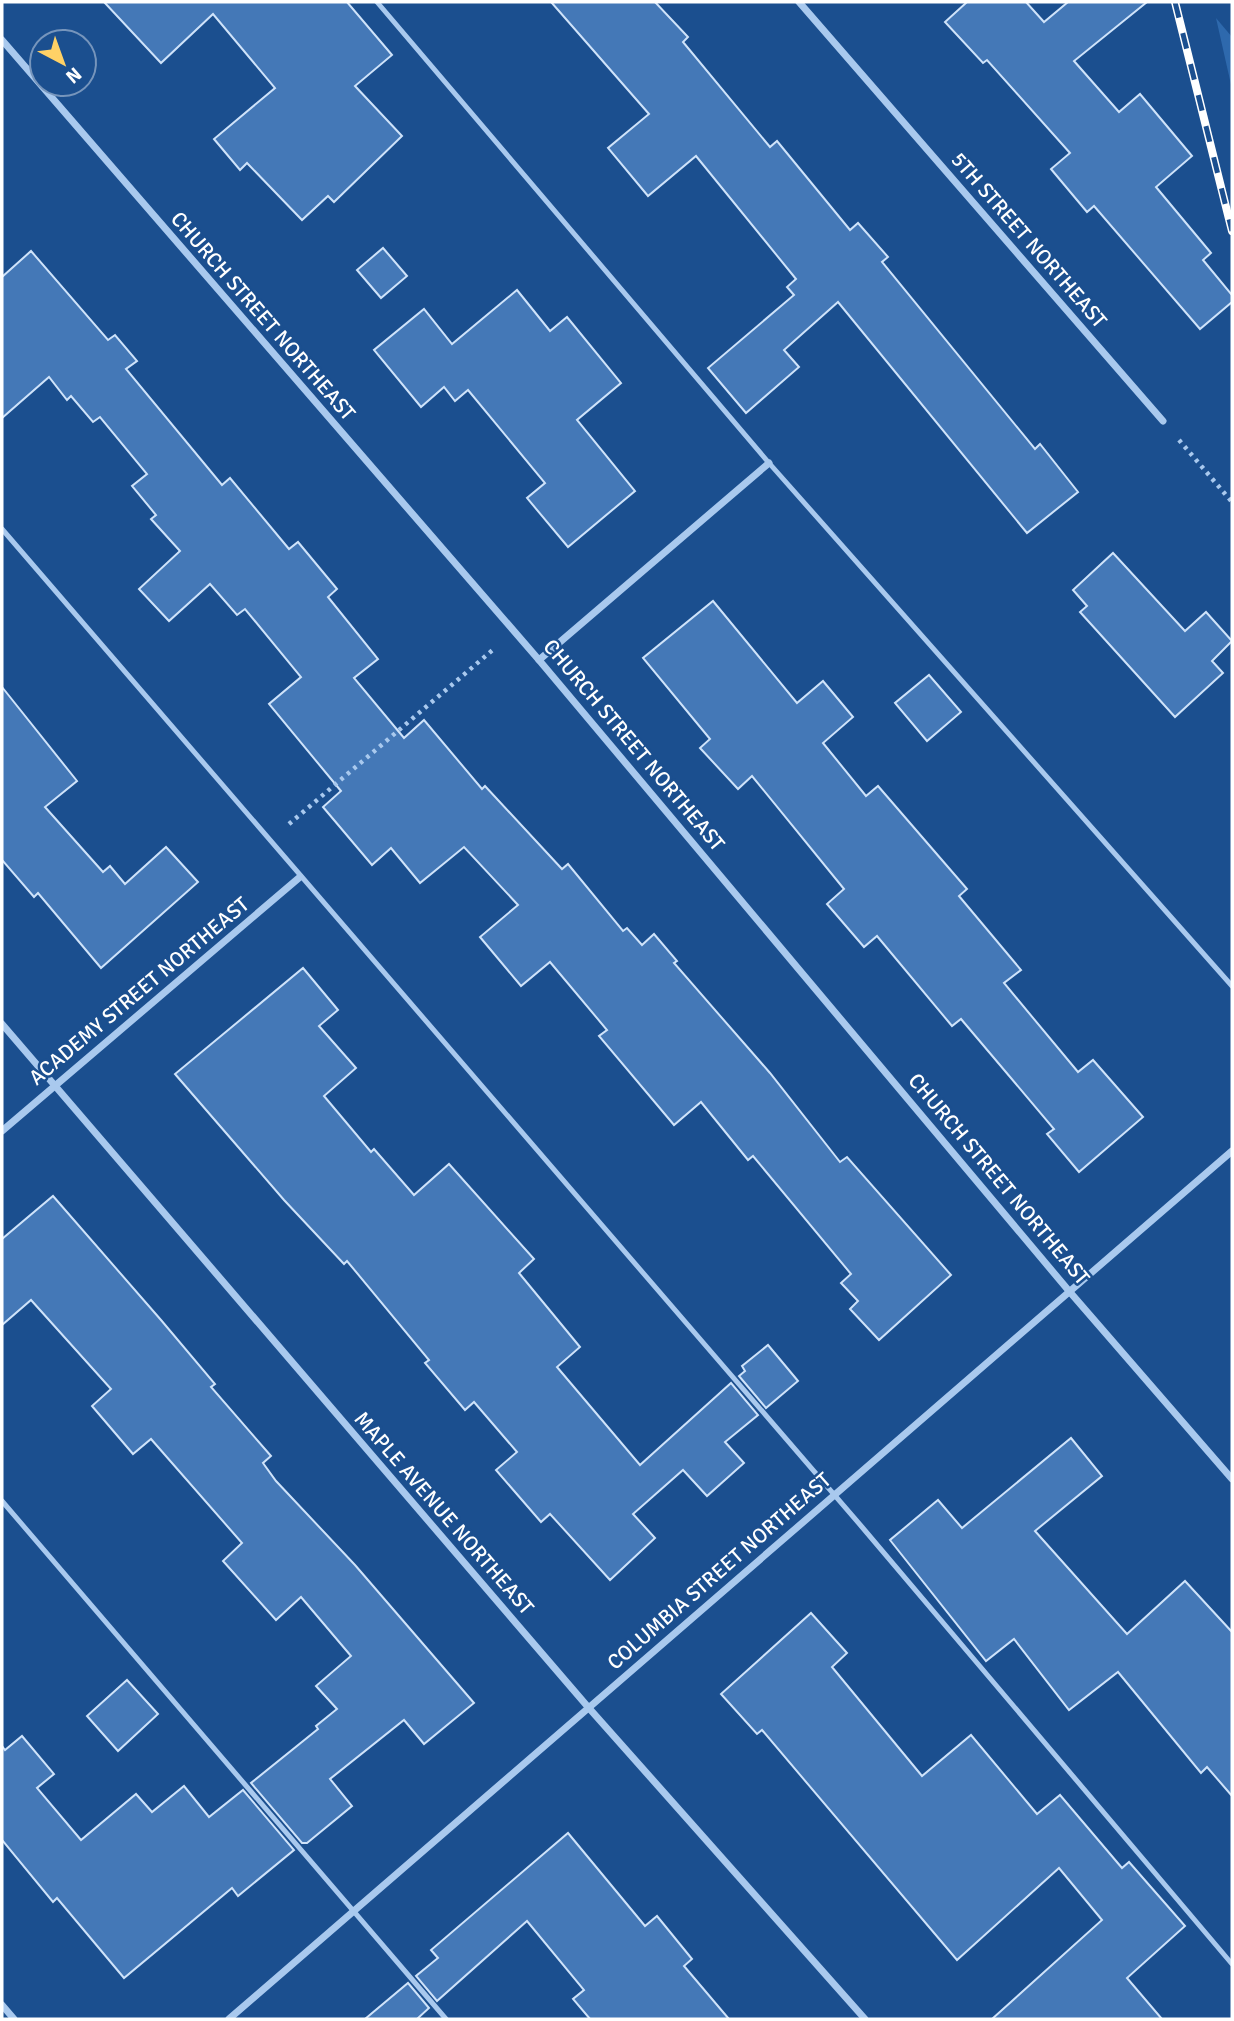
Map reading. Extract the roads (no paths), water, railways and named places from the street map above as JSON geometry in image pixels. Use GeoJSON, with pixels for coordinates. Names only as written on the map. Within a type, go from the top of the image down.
{"type":"FeatureCollection","features":[{"type":"Feature","properties":{"kind":"street","name":"5TH STREET NORTHEAST"},"geometry":{"type":"LineString","coordinates":[[799,2],[1163,421]]}},
{"type":"Feature","properties":{"kind":"street","name":"CHURCH STREET NORTHEAST"},"geometry":{"type":"LineString","coordinates":[[2,40],[539,660],[1069,1291],[1232,1479]]}},
{"type":"Feature","properties":{"kind":"street"},"geometry":{"type":"LineString","coordinates":[[539,660],[769,463]]}},
{"type":"Feature","properties":{"kind":"street","name":"ACADEMY STREET NORTHEAST"},"geometry":{"type":"LineString","coordinates":[[2,1131],[300,877]]}},
{"type":"Feature","properties":{"kind":"street","name":"MAPLE AVENUE NORTHEAST"},"geometry":{"type":"LineString","coordinates":[[2,1024],[588,1707],[865,2019]]}},
{"type":"Feature","properties":{"kind":"street","name":"COLUMBIA STREET NORTHEAST"},"geometry":{"type":"LineString","coordinates":[[229,2019],[1232,1151]]}},
{"type":"Feature","properties":{"kind":"street"},"geometry":{"type":"LineString","coordinates":[[2,2005],[14,2019]]}},
{"type":"Feature","properties":{"kind":"lane"},"geometry":{"type":"LineString","coordinates":[[377,2],[769,463],[1232,986]]}},
{"type":"Feature","properties":{"kind":"lane"},"geometry":{"type":"LineString","coordinates":[[2,529],[835,1496],[1232,1964]]}},
{"type":"Feature","properties":{"kind":"lane"},"geometry":{"type":"LineString","coordinates":[[2,1501],[446,2019]]}},
{"type":"Feature","properties":{"kind":"railway"},"geometry":{"type":"LineString","coordinates":[[1175,2],[1232,231]]}}]}
